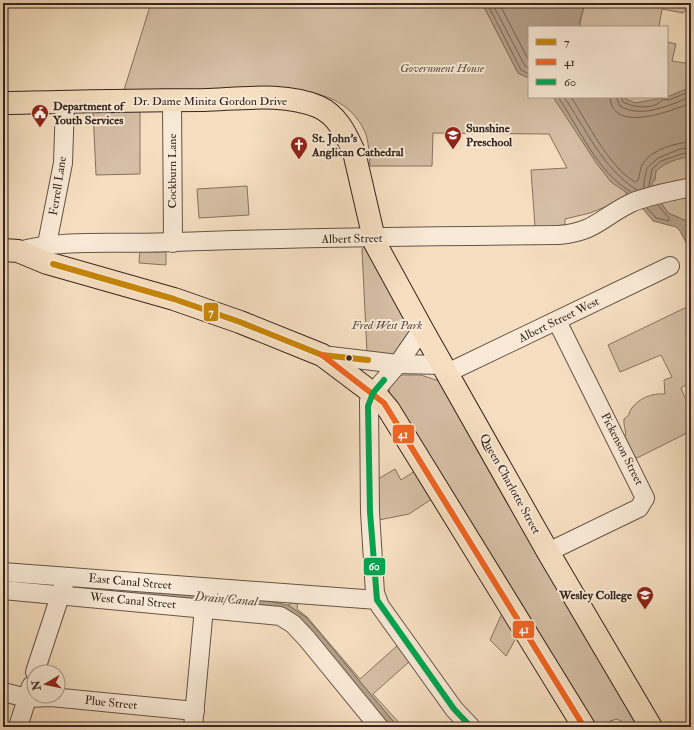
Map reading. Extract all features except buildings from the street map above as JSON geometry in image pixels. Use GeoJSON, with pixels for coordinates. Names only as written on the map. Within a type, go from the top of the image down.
{"type":"FeatureCollection","features":[{"type":"Feature","properties":{"kind":"main road","name":"Dr. Dame Minita Gordon Drive"},"geometry":{"type":"LineString","coordinates":[[3,103],[276,99],[308,104],[327,112],[341,127],[354,152],[373,238]]}},
{"type":"Feature","properties":{"kind":"main road","name":"Queen Charlotte Street"},"geometry":{"type":"LineString","coordinates":[[373,238],[422,330],[548,552],[651,727]]}},
{"type":"Feature","properties":{"kind":"main road","name":"Albert Street West"},"geometry":{"type":"LineString","coordinates":[[10,250],[47,263],[181,301],[240,322],[322,355]]}},
{"type":"Feature","properties":{"kind":"main road"},"geometry":{"type":"LineString","coordinates":[[322,355],[373,393],[389,410],[584,727]]}},
{"type":"Feature","properties":{"kind":"street","name":"Cockburn Lane"},"geometry":{"type":"LineString","coordinates":[[172,100],[173,242]]}},
{"type":"Feature","properties":{"kind":"street","name":"Ferrell Lane"},"geometry":{"type":"LineString","coordinates":[[47,244],[63,164],[64,103]]}},
{"type":"Feature","properties":{"kind":"street","name":"Albert Street"},"geometry":{"type":"LineString","coordinates":[[10,250],[47,244],[98,242],[173,242],[570,234],[593,227],[635,202],[691,187]]}},
{"type":"Feature","properties":{"kind":"street","name":"Albert Street West"},"geometry":{"type":"LineString","coordinates":[[322,355],[445,369],[557,321],[670,266]]}},
{"type":"Feature","properties":{"kind":"street","name":"Pickenson Street"},"geometry":{"type":"LineString","coordinates":[[548,552],[639,508],[645,498],[557,321]]}},
{"type":"Feature","properties":{"kind":"street"},"geometry":{"type":"LineString","coordinates":[[422,330],[398,364],[373,393],[368,406],[370,512],[377,600],[460,724]]}},
{"type":"Feature","properties":{"kind":"street","name":"East Canal Street"},"geometry":{"type":"LineString","coordinates":[[3,572],[64,586],[377,600]]}},
{"type":"Feature","properties":{"kind":"street"},"geometry":{"type":"LineString","coordinates":[[38,664],[64,586]]}},
{"type":"Feature","properties":{"kind":"street","name":"West Canal Street"},"geometry":{"type":"LineString","coordinates":[[3,590],[64,586],[204,608],[280,616],[293,624],[379,727]]}},
{"type":"Feature","properties":{"kind":"street"},"geometry":{"type":"LineString","coordinates":[[194,719],[204,608]]}},
{"type":"Feature","properties":{"kind":"street","name":"Plue Street"},"geometry":{"type":"LineString","coordinates":[[3,692],[26,698]]}},
{"type":"Feature","properties":{"kind":"street","name":"Plue Street"},"geometry":{"type":"LineString","coordinates":[[66,699],[194,719]]}},
{"type":"Feature","properties":{"kind":"street"},"geometry":{"type":"LineString","coordinates":[[18,727],[26,701]]}},
{"type":"Feature","properties":{"kind":"green space","name":"Government House"},"geometry":{"type":"Polygon","coordinates":[[[151,3],[482,3],[518,73],[528,78],[528,98],[564,98],[626,192],[627,198],[590,213],[565,219],[565,225],[535,227],[531,170],[567,168],[549,134],[433,133],[432,166],[370,166],[369,148],[365,132],[359,121],[343,106],[324,96],[302,90],[290,89],[124,90],[151,3]]]}},
{"type":"Feature","properties":{"kind":"green space"},"geometry":{"type":"Polygon","coordinates":[[[585,3],[691,3],[683,13],[662,9],[659,26],[580,26],[585,3]]]}},
{"type":"Feature","properties":{"kind":"green space"},"geometry":{"type":"Polygon","coordinates":[[[668,42],[676,44],[672,61],[691,64],[691,87],[688,88],[681,117],[615,98],[668,98],[668,42]]]}},
{"type":"Feature","properties":{"kind":"green space"},"geometry":{"type":"Polygon","coordinates":[[[140,109],[140,174],[96,175],[93,111],[140,109]]]}},
{"type":"Feature","properties":{"kind":"green space"},"geometry":{"type":"Polygon","coordinates":[[[691,146],[691,184],[654,189],[645,172],[691,146]]]}},
{"type":"Feature","properties":{"kind":"green space"},"geometry":{"type":"Polygon","coordinates":[[[247,186],[249,215],[199,218],[197,189],[247,186]]]}},
{"type":"Feature","properties":{"kind":"green space"},"geometry":{"type":"Polygon","coordinates":[[[691,196],[691,223],[668,213],[660,201],[691,196]]]}},
{"type":"Feature","properties":{"kind":"green space","name":"Fred West Park"},"geometry":{"type":"Polygon","coordinates":[[[365,246],[410,329],[410,335],[404,350],[393,355],[367,353],[362,249],[365,246]]]}},
{"type":"Feature","properties":{"kind":"green space"},"geometry":{"type":"Polygon","coordinates":[[[140,250],[166,252],[166,265],[139,263],[140,250]]]}},
{"type":"Feature","properties":{"kind":"green space"},"geometry":{"type":"Polygon","coordinates":[[[691,305],[691,382],[681,388],[685,398],[691,400],[691,431],[637,458],[633,455],[624,440],[626,435],[624,419],[628,416],[634,405],[642,399],[655,394],[665,394],[664,380],[672,377],[661,355],[620,372],[608,345],[691,305]]]}},
{"type":"Feature","properties":{"kind":"green space"},"geometry":{"type":"Polygon","coordinates":[[[400,375],[421,375],[439,381],[639,727],[624,727],[621,721],[617,719],[610,721],[607,727],[591,727],[389,394],[390,385],[400,375]]]}},
{"type":"Feature","properties":{"kind":"green space"},"geometry":{"type":"Polygon","coordinates":[[[395,469],[401,480],[418,469],[435,497],[409,514],[379,520],[378,479],[395,469]]]}},
{"type":"Feature","properties":{"kind":"green space"},"geometry":{"type":"Polygon","coordinates":[[[298,600],[297,609],[307,617],[360,679],[398,645],[409,662],[373,694],[403,727],[398,727],[307,618],[288,605],[298,600]]]}},
{"type":"Feature","properties":{"kind":"green space"},"geometry":{"type":"Polygon","coordinates":[[[504,609],[519,633],[506,656],[490,640],[504,609]]]}},
{"type":"Feature","properties":{"kind":"water"},"geometry":{"type":"Polygon","coordinates":[[[482,3],[585,3],[580,26],[528,26],[528,78],[518,73],[482,3]]]}},
{"type":"Feature","properties":{"kind":"water"},"geometry":{"type":"Polygon","coordinates":[[[691,87],[691,157],[677,159],[664,165],[656,171],[655,180],[652,183],[660,201],[668,213],[691,223],[691,252],[680,231],[676,227],[653,221],[642,208],[640,202],[611,182],[597,164],[554,98],[624,98],[635,103],[668,98],[668,97],[691,87]]]}},
{"type":"Feature","properties":{"kind":"water","name":"Drain/Canal"},"geometry":{"type":"Polygon","coordinates":[[[3,579],[264,600],[288,605],[307,618],[398,727],[391,727],[303,623],[277,607],[3,584],[3,579]]]}},
{"type":"Feature","properties":{"kind":"transit line","name":"7"},"geometry":{"type":"LineString","coordinates":[[53,264],[174,299],[240,322],[322,355],[368,360]]}},
{"type":"Feature","properties":{"kind":"transit line","name":"41"},"geometry":{"type":"LineString","coordinates":[[322,355],[384,403],[584,727]]}},
{"type":"Feature","properties":{"kind":"transit line","name":"60"},"geometry":{"type":"LineString","coordinates":[[384,380],[373,393],[368,406],[370,512],[377,600],[454,709],[471,727]]}},
{"type":"Feature","properties":{"kind":"place","name":"Department of Youth Services"},"geometry":{"type":"Point","coordinates":[40,128]}},
{"type":"Feature","properties":{"kind":"place","name":"Sunshine Preschool"},"geometry":{"type":"Point","coordinates":[453,150]}},
{"type":"Feature","properties":{"kind":"place","name":"St. John's Anglican Cathedral"},"geometry":{"type":"Point","coordinates":[299,160]}},
{"type":"Feature","properties":{"kind":"place","name":"Wesley College"},"geometry":{"type":"Point","coordinates":[645,610]}}]}
